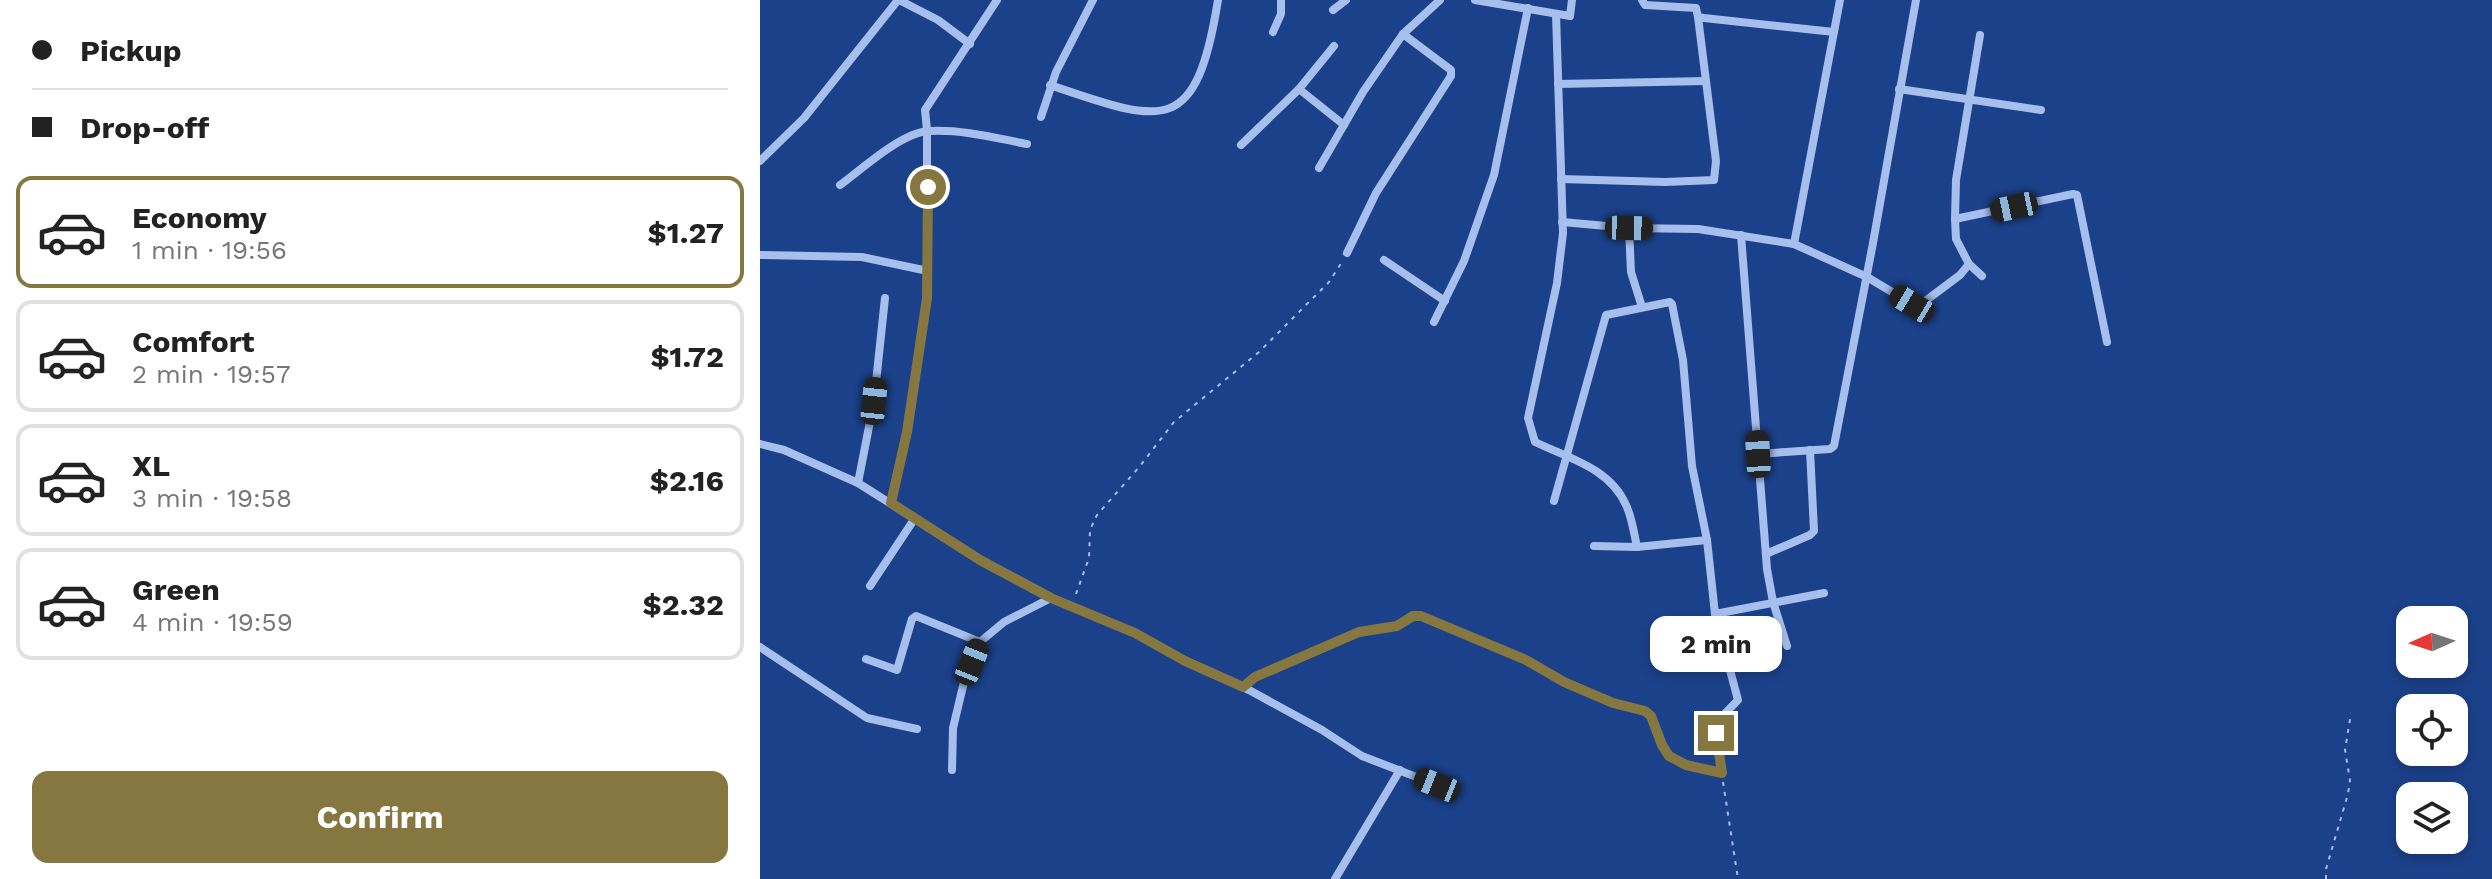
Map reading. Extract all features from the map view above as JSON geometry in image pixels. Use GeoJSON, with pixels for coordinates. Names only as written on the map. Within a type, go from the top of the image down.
{"type":"FeatureCollection","features":[{"type":"Feature","properties":{"kind":"street"},"geometry":{"type":"LineString","coordinates":[[760,161],[804,118],[899,0],[938,20],[970,44]]}},
{"type":"Feature","properties":{"kind":"street"},"geometry":{"type":"LineString","coordinates":[[891,503],[907,432],[928,271],[925,110],[997,0]]}},
{"type":"Feature","properties":{"kind":"street"},"geometry":{"type":"LineString","coordinates":[[1041,117],[1050,85],[1093,0]]}},
{"type":"Feature","properties":{"kind":"street"},"geometry":{"type":"LineString","coordinates":[[1050,85],[1122,110],[1160,113],[1180,104],[1190,95],[1205,56],[1218,0]]}},
{"type":"Feature","properties":{"kind":"street"},"geometry":{"type":"LineString","coordinates":[[1273,32],[1281,14],[1281,0]]}},
{"type":"Feature","properties":{"kind":"street"},"geometry":{"type":"LineString","coordinates":[[1333,10],[1346,0]]}},
{"type":"Feature","properties":{"kind":"street"},"geometry":{"type":"LineString","coordinates":[[1319,168],[1363,92],[1403,34],[1440,0]]}},
{"type":"Feature","properties":{"kind":"street"},"geometry":{"type":"LineString","coordinates":[[1475,0],[1570,16],[1572,0]]}},
{"type":"Feature","properties":{"kind":"street"},"geometry":{"type":"LineString","coordinates":[[1561,179],[1714,180],[1716,161],[1696,8],[1645,5],[1642,0]]}},
{"type":"Feature","properties":{"kind":"street"},"geometry":{"type":"LineString","coordinates":[[1794,244],[1840,0]]}},
{"type":"Feature","properties":{"kind":"street"},"geometry":{"type":"LineString","coordinates":[[1758,454],[1830,449],[1834,446],[1916,0]]}},
{"type":"Feature","properties":{"kind":"street"},"geometry":{"type":"LineString","coordinates":[[1434,322],[1464,261],[1494,175],[1528,8]]}},
{"type":"Feature","properties":{"kind":"street"},"geometry":{"type":"LineString","coordinates":[[1556,14],[1562,222],[1557,283],[1528,418],[1535,442],[1600,472],[1616,486],[1627,506],[1637,547]]}},
{"type":"Feature","properties":{"kind":"street"},"geometry":{"type":"LineString","coordinates":[[1698,17],[1834,32]]}},
{"type":"Feature","properties":{"kind":"street"},"geometry":{"type":"LineString","coordinates":[[1347,253],[1376,193],[1451,76],[1451,70],[1403,34]]}},
{"type":"Feature","properties":{"kind":"street"},"geometry":{"type":"LineString","coordinates":[[1980,35],[1956,180],[1955,219],[1956,239],[1969,264],[1982,276]]}},
{"type":"Feature","properties":{"kind":"street"},"geometry":{"type":"LineString","coordinates":[[1241,145],[1299,89],[1334,46]]}},
{"type":"Feature","properties":{"kind":"street"},"geometry":{"type":"LineString","coordinates":[[1558,84],[1706,81]]}},
{"type":"Feature","properties":{"kind":"street"},"geometry":{"type":"LineString","coordinates":[[1299,89],[1344,125]]}},
{"type":"Feature","properties":{"kind":"street"},"geometry":{"type":"LineString","coordinates":[[1899,89],[2041,110]]}},
{"type":"Feature","properties":{"kind":"street"},"geometry":{"type":"LineString","coordinates":[[840,185],[907,138],[927,128],[1027,144]]}},
{"type":"Feature","properties":{"kind":"street"},"geometry":{"type":"LineString","coordinates":[[1955,219],[2077,195],[2107,342]]}},
{"type":"Feature","properties":{"kind":"street"},"geometry":{"type":"LineString","coordinates":[[1562,222],[1629,228],[1698,229],[1794,244],[1867,277],[1912,304],[1920,305],[1960,275],[1969,264]]}},
{"type":"Feature","properties":{"kind":"street"},"geometry":{"type":"LineString","coordinates":[[1629,228],[1631,272],[1642,307]]}},
{"type":"Feature","properties":{"kind":"street"},"geometry":{"type":"LineString","coordinates":[[1741,235],[1766,554],[1773,602],[1787,646]]}},
{"type":"Feature","properties":{"kind":"street"},"geometry":{"type":"LineString","coordinates":[[760,255],[862,257],[928,271]]}},
{"type":"Feature","properties":{"kind":"street"},"geometry":{"type":"LineString","coordinates":[[1384,260],[1445,301]]}},
{"type":"Feature","properties":{"kind":"street"},"geometry":{"type":"LineString","coordinates":[[858,483],[874,401],[885,298]]}},
{"type":"Feature","properties":{"kind":"street"},"geometry":{"type":"LineString","coordinates":[[1243,687],[1255,677],[1359,632],[1397,626],[1413,616],[1421,616],[1526,660],[1564,682],[1613,703],[1645,711],[1651,716],[1669,756],[1686,765],[1722,773],[1715,724],[1738,700],[1715,614],[1707,540],[1692,466],[1683,360],[1670,302],[1606,315],[1554,501]]}},
{"type":"Feature","properties":{"kind":"street"},"geometry":{"type":"LineString","coordinates":[[760,444],[784,450],[858,483],[980,560],[1051,598],[1135,633],[1185,661],[1243,687],[1322,730],[1362,756],[1437,785]]}},
{"type":"Feature","properties":{"kind":"street"},"geometry":{"type":"LineString","coordinates":[[1766,554],[1814,531],[1810,450]]}},
{"type":"Feature","properties":{"kind":"street"},"geometry":{"type":"LineString","coordinates":[[870,586],[915,518]]}},
{"type":"Feature","properties":{"kind":"street"},"geometry":{"type":"LineString","coordinates":[[1594,546],[1637,547],[1707,540]]}},
{"type":"Feature","properties":{"kind":"street"},"geometry":{"type":"LineString","coordinates":[[1715,614],[1824,593]]}},
{"type":"Feature","properties":{"kind":"street"},"geometry":{"type":"LineString","coordinates":[[952,770],[953,728],[964,682],[980,642],[1004,622],[1051,598]]}},
{"type":"Feature","properties":{"kind":"street"},"geometry":{"type":"LineString","coordinates":[[866,659],[897,670],[912,619],[916,616],[980,642]]}},
{"type":"Feature","properties":{"kind":"street"},"geometry":{"type":"LineString","coordinates":[[760,647],[867,718],[917,729]]}},
{"type":"Feature","properties":{"kind":"street"},"geometry":{"type":"LineString","coordinates":[[1335,879],[1400,770]]}},
{"type":"Feature","properties":{"kind":"path"},"geometry":{"type":"LineString","coordinates":[[1072,607],[1089,558],[1088,537],[1097,515],[1174,422],[1259,352],[1329,282],[1347,253]]}},
{"type":"Feature","properties":{"kind":"path"},"geometry":{"type":"LineString","coordinates":[[2326,879],[2350,780],[2345,750],[2351,713]]}},
{"type":"Feature","properties":{"kind":"path"},"geometry":{"type":"LineString","coordinates":[[1722,773],[1738,879]]}},
{"type":"Feature","properties":{"kind":"route"},"geometry":{"type":"LineString","coordinates":[[928,187],[927,298],[907,432],[891,503],[980,560],[1051,598],[1135,633],[1185,661],[1243,687],[1255,677],[1359,632],[1387,629],[1413,616],[1421,616],[1526,660],[1564,682],[1613,703],[1645,711],[1651,716],[1669,756],[1686,765],[1722,773],[1716,733]]}}]}
